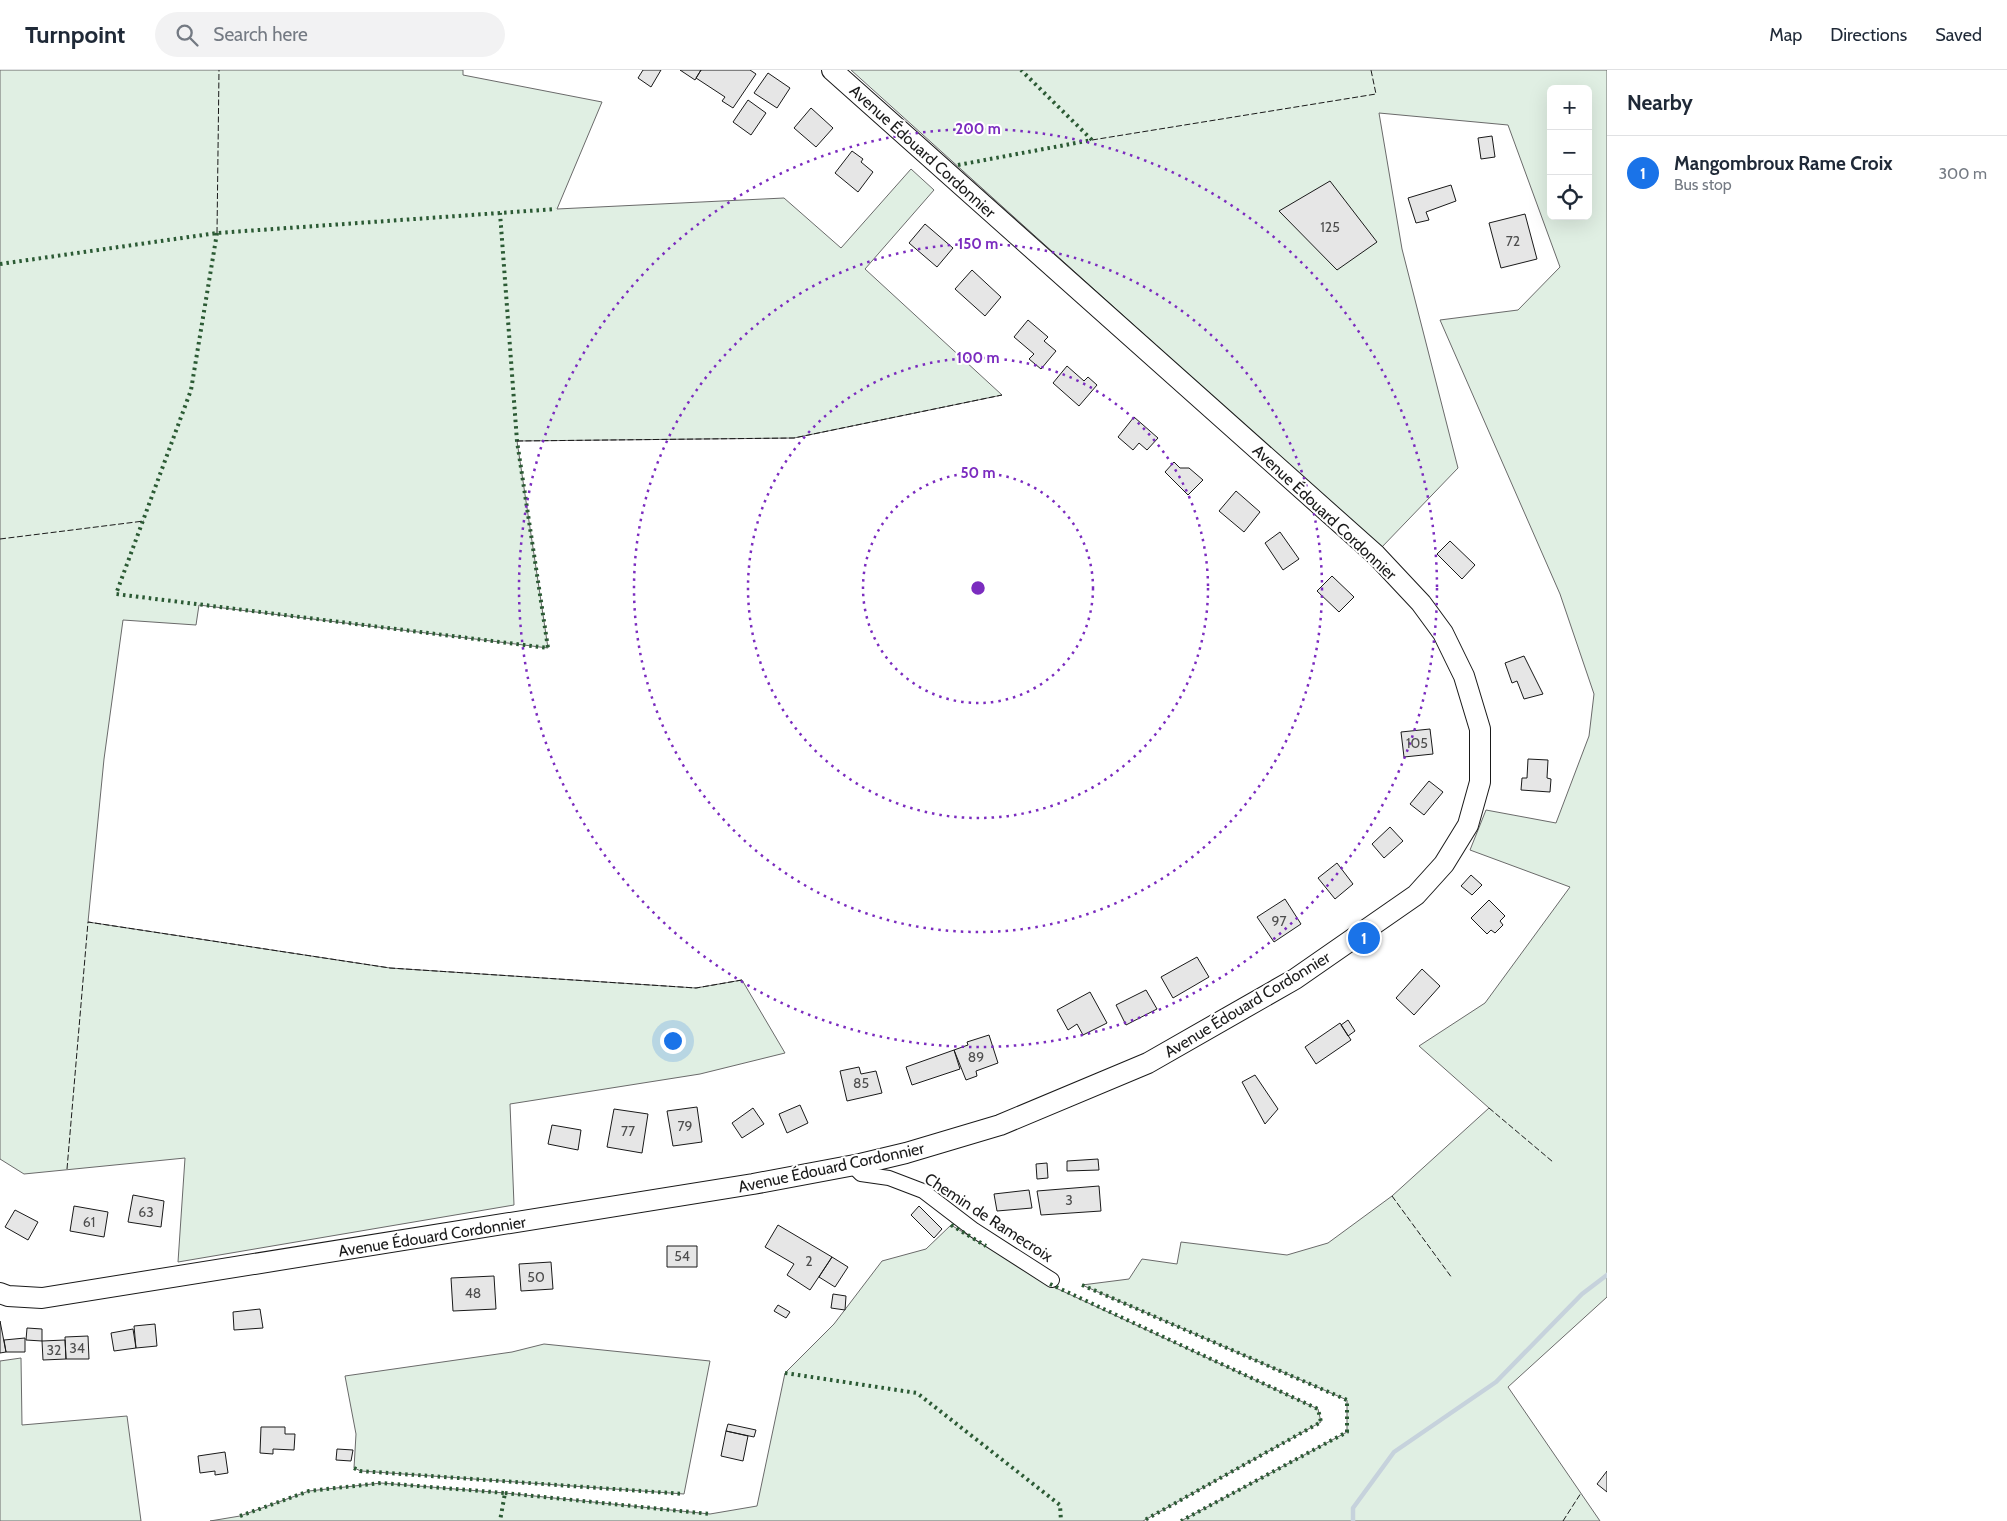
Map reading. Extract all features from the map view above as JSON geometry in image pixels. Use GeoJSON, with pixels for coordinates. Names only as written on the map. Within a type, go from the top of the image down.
{"type":"FeatureCollection","features":[{"type":"Feature","properties":{"kind":"main road","name":"Avenue Édouard Cordonnier"},"geometry":{"type":"LineString","coordinates":[[0,1293],[8,1296],[52,1297],[752,1184],[906,1153],[1000,1125],[1148,1063],[1296,979],[1416,895],[1444,864],[1468,825],[1480,782],[1480,729],[1464,676],[1442,632],[1420,603],[1376,555],[832,70]]}},
{"type":"Feature","properties":{"kind":"street","name":"Chemin de Ramecroix"},"geometry":{"type":"LineString","coordinates":[[852,1165],[861,1174],[889,1178],[923,1191],[974,1230],[1052,1280]]}},
{"type":"Feature","properties":{"kind":"green space"},"geometry":{"type":"Polygon","coordinates":[[[0,70],[463,70],[463,75],[602,102],[557,209],[784,198],[841,248],[911,169],[934,190],[865,269],[1002,395],[794,438],[517,441],[548,648],[199,605],[196,625],[123,620],[104,759],[88,922],[390,968],[696,988],[742,980],[785,1053],[700,1074],[510,1104],[514,1205],[178,1262],[185,1158],[24,1174],[0,1159],[0,70]]]}},
{"type":"Feature","properties":{"kind":"green space"},"geometry":{"type":"Polygon","coordinates":[[[851,70],[1607,70],[1607,1297],[1508,1387],[1600,1521],[1181,1521],[1347,1432],[1347,1400],[1082,1285],[1129,1279],[1142,1259],[1177,1264],[1181,1242],[1287,1255],[1328,1243],[1392,1196],[1489,1108],[1419,1046],[1485,1003],[1570,887],[1470,850],[1486,810],[1556,823],[1589,736],[1594,694],[1560,594],[1440,320],[1518,310],[1560,267],[1508,125],[1379,113],[1402,249],[1458,468],[1381,548],[851,70]]]}},
{"type":"Feature","properties":{"kind":"green space"},"geometry":{"type":"Polygon","coordinates":[[[951,1225],[1058,1289],[1318,1409],[1321,1422],[1143,1521],[210,1521],[240,1516],[309,1491],[381,1483],[505,1493],[710,1514],[757,1506],[785,1373],[834,1324],[882,1261],[926,1249],[951,1225]]]}},
{"type":"Feature","properties":{"kind":"green space"},"geometry":{"type":"Polygon","coordinates":[[[544,1344],[710,1361],[684,1494],[361,1471],[354,1468],[356,1434],[345,1376],[512,1352],[544,1344]]]}},
{"type":"Feature","properties":{"kind":"green space"},"geometry":{"type":"Polygon","coordinates":[[[21,1358],[22,1425],[127,1416],[141,1521],[0,1521],[0,1361],[21,1358]]]}},
{"type":"Feature","properties":{"kind":"building"},"geometry":{"type":"Polygon","coordinates":[[[643,70],[661,70],[651,87],[638,78],[643,70]]]}},
{"type":"Feature","properties":{"kind":"building"},"geometry":{"type":"Polygon","coordinates":[[[680,70],[701,70],[695,80],[680,70]]]}},
{"type":"Feature","properties":{"kind":"building"},"geometry":{"type":"Polygon","coordinates":[[[701,70],[750,70],[756,74],[733,108],[722,101],[725,97],[696,78],[701,70]]]}},
{"type":"Feature","properties":{"kind":"building"},"geometry":{"type":"Polygon","coordinates":[[[768,73],[790,88],[777,108],[754,93],[768,73]]]}},
{"type":"Feature","properties":{"kind":"building"},"geometry":{"type":"Polygon","coordinates":[[[748,100],[766,113],[751,135],[733,122],[748,100]]]}},
{"type":"Feature","properties":{"kind":"building"},"geometry":{"type":"Polygon","coordinates":[[[811,108],[833,128],[816,147],[794,128],[811,108]]]}},
{"type":"Feature","properties":{"kind":"building"},"geometry":{"type":"Polygon","coordinates":[[[1492,136],[1495,157],[1481,159],[1478,138],[1492,136]]]}},
{"type":"Feature","properties":{"kind":"building"},"geometry":{"type":"Polygon","coordinates":[[[852,151],[863,159],[861,162],[873,172],[858,192],[835,173],[852,151]]]}},
{"type":"Feature","properties":{"kind":"building"},"geometry":{"type":"Polygon","coordinates":[[[1330,181],[1377,242],[1337,270],[1279,211],[1330,181]]]}},
{"type":"Feature","properties":{"kind":"building"},"geometry":{"type":"Polygon","coordinates":[[[1451,185],[1456,201],[1426,212],[1429,220],[1416,223],[1408,198],[1451,185]]]}},
{"type":"Feature","properties":{"kind":"building"},"geometry":{"type":"Polygon","coordinates":[[[1525,214],[1537,259],[1501,268],[1489,223],[1525,214]]]}},
{"type":"Feature","properties":{"kind":"building"},"geometry":{"type":"Polygon","coordinates":[[[925,224],[953,248],[937,267],[909,243],[925,224]]]}},
{"type":"Feature","properties":{"kind":"building"},"geometry":{"type":"Polygon","coordinates":[[[972,270],[1001,297],[985,316],[955,289],[972,270]]]}},
{"type":"Feature","properties":{"kind":"building"},"geometry":{"type":"Polygon","coordinates":[[[1028,320],[1048,337],[1044,341],[1056,351],[1041,369],[1029,359],[1034,354],[1014,337],[1028,320]]]}},
{"type":"Feature","properties":{"kind":"building"},"geometry":{"type":"Polygon","coordinates":[[[1067,366],[1084,381],[1088,377],[1097,385],[1079,406],[1053,383],[1067,366]]]}},
{"type":"Feature","properties":{"kind":"building"},"geometry":{"type":"Polygon","coordinates":[[[1134,417],[1158,438],[1147,450],[1139,443],[1133,450],[1118,437],[1134,417]]]}},
{"type":"Feature","properties":{"kind":"building"},"geometry":{"type":"Polygon","coordinates":[[[1174,462],[1180,468],[1189,468],[1203,480],[1188,495],[1165,472],[1174,462]]]}},
{"type":"Feature","properties":{"kind":"building"},"geometry":{"type":"Polygon","coordinates":[[[1236,491],[1260,512],[1244,532],[1219,511],[1236,491]]]}},
{"type":"Feature","properties":{"kind":"building"},"geometry":{"type":"Polygon","coordinates":[[[1280,532],[1299,559],[1283,570],[1265,543],[1280,532]]]}},
{"type":"Feature","properties":{"kind":"building"},"geometry":{"type":"Polygon","coordinates":[[[1450,541],[1475,565],[1462,579],[1437,554],[1450,541]]]}},
{"type":"Feature","properties":{"kind":"building"},"geometry":{"type":"Polygon","coordinates":[[[1332,576],[1354,597],[1339,612],[1317,591],[1332,576]]]}},
{"type":"Feature","properties":{"kind":"building"},"geometry":{"type":"Polygon","coordinates":[[[1524,656],[1543,694],[1524,699],[1517,681],[1512,683],[1505,663],[1524,656]]]}},
{"type":"Feature","properties":{"kind":"building"},"geometry":{"type":"Polygon","coordinates":[[[1430,729],[1433,754],[1404,757],[1401,732],[1430,729]]]}},
{"type":"Feature","properties":{"kind":"building"},"geometry":{"type":"Polygon","coordinates":[[[1528,759],[1548,760],[1547,778],[1551,779],[1550,792],[1521,790],[1522,778],[1527,778],[1528,759]]]}},
{"type":"Feature","properties":{"kind":"building"},"geometry":{"type":"Polygon","coordinates":[[[1429,781],[1443,792],[1424,815],[1410,804],[1429,781]]]}},
{"type":"Feature","properties":{"kind":"building"},"geometry":{"type":"Polygon","coordinates":[[[1390,827],[1403,841],[1384,858],[1372,844],[1390,827]]]}},
{"type":"Feature","properties":{"kind":"building"},"geometry":{"type":"Polygon","coordinates":[[[1337,863],[1353,884],[1335,899],[1318,878],[1337,863]]]}},
{"type":"Feature","properties":{"kind":"building"},"geometry":{"type":"Polygon","coordinates":[[[1471,875],[1482,885],[1472,895],[1461,886],[1471,875]]]}},
{"type":"Feature","properties":{"kind":"building"},"geometry":{"type":"Polygon","coordinates":[[[1285,899],[1301,924],[1274,942],[1257,917],[1285,899]]]}},
{"type":"Feature","properties":{"kind":"building"},"geometry":{"type":"Polygon","coordinates":[[[1489,900],[1505,916],[1500,921],[1503,925],[1495,933],[1491,930],[1487,934],[1471,918],[1489,900]]]}},
{"type":"Feature","properties":{"kind":"building"},"geometry":{"type":"Polygon","coordinates":[[[1197,957],[1209,977],[1173,998],[1161,977],[1197,957]]]}},
{"type":"Feature","properties":{"kind":"building"},"geometry":{"type":"Polygon","coordinates":[[[1422,969],[1440,986],[1414,1015],[1396,998],[1422,969]]]}},
{"type":"Feature","properties":{"kind":"building"},"geometry":{"type":"Polygon","coordinates":[[[1146,990],[1157,1009],[1126,1025],[1116,1005],[1146,990]]]}},
{"type":"Feature","properties":{"kind":"building"},"geometry":{"type":"Polygon","coordinates":[[[1090,992],[1107,1023],[1083,1035],[1077,1024],[1068,1030],[1057,1010],[1090,992]]]}},
{"type":"Feature","properties":{"kind":"building"},"geometry":{"type":"Polygon","coordinates":[[[1348,1020],[1355,1031],[1348,1036],[1341,1025],[1348,1020]]]}},
{"type":"Feature","properties":{"kind":"building"},"geometry":{"type":"Polygon","coordinates":[[[1340,1023],[1351,1040],[1316,1064],[1305,1047],[1340,1023]]]}},
{"type":"Feature","properties":{"kind":"building"},"geometry":{"type":"Polygon","coordinates":[[[989,1035],[998,1063],[976,1071],[977,1076],[966,1080],[954,1050],[968,1045],[967,1042],[989,1035]]]}},
{"type":"Feature","properties":{"kind":"building"},"geometry":{"type":"Polygon","coordinates":[[[954,1050],[960,1069],[912,1085],[906,1067],[954,1050]]]}},
{"type":"Feature","properties":{"kind":"building"},"geometry":{"type":"Polygon","coordinates":[[[859,1067],[861,1074],[876,1071],[882,1093],[847,1101],[840,1071],[859,1067]]]}},
{"type":"Feature","properties":{"kind":"building"},"geometry":{"type":"Polygon","coordinates":[[[1255,1075],[1278,1109],[1265,1124],[1242,1082],[1255,1075]]]}},
{"type":"Feature","properties":{"kind":"building"},"geometry":{"type":"Polygon","coordinates":[[[800,1105],[808,1123],[787,1133],[779,1114],[800,1105]]]}},
{"type":"Feature","properties":{"kind":"building"},"geometry":{"type":"Polygon","coordinates":[[[697,1107],[702,1142],[673,1146],[667,1111],[697,1107]]]}},
{"type":"Feature","properties":{"kind":"building"},"geometry":{"type":"Polygon","coordinates":[[[753,1108],[764,1124],[742,1138],[732,1123],[753,1108]]]}},
{"type":"Feature","properties":{"kind":"building"},"geometry":{"type":"Polygon","coordinates":[[[614,1109],[648,1114],[642,1153],[607,1147],[614,1109]]]}},
{"type":"Feature","properties":{"kind":"building"},"geometry":{"type":"Polygon","coordinates":[[[552,1125],[581,1130],[578,1150],[548,1144],[552,1125]]]}},
{"type":"Feature","properties":{"kind":"building"},"geometry":{"type":"Polygon","coordinates":[[[1098,1159],[1099,1170],[1067,1171],[1067,1161],[1098,1159]]]}},
{"type":"Feature","properties":{"kind":"building"},"geometry":{"type":"Polygon","coordinates":[[[1047,1163],[1048,1178],[1037,1179],[1036,1164],[1047,1163]]]}},
{"type":"Feature","properties":{"kind":"building"},"geometry":{"type":"Polygon","coordinates":[[[1099,1186],[1101,1211],[1041,1215],[1037,1191],[1099,1186]]]}},
{"type":"Feature","properties":{"kind":"building"},"geometry":{"type":"Polygon","coordinates":[[[1029,1190],[1032,1208],[997,1211],[994,1194],[1029,1190]]]}},
{"type":"Feature","properties":{"kind":"building"},"geometry":{"type":"Polygon","coordinates":[[[133,1195],[164,1201],[161,1227],[128,1222],[133,1195]]]}},
{"type":"Feature","properties":{"kind":"building"},"geometry":{"type":"Polygon","coordinates":[[[74,1206],[108,1212],[104,1237],[70,1231],[74,1206]]]}},
{"type":"Feature","properties":{"kind":"building"},"geometry":{"type":"Polygon","coordinates":[[[919,1206],[942,1229],[934,1238],[911,1215],[919,1206]]]}},
{"type":"Feature","properties":{"kind":"building"},"geometry":{"type":"Polygon","coordinates":[[[15,1210],[38,1222],[28,1240],[5,1227],[15,1210]]]}},
{"type":"Feature","properties":{"kind":"building"},"geometry":{"type":"Polygon","coordinates":[[[778,1225],[832,1257],[810,1290],[787,1275],[794,1264],[765,1247],[778,1225]]]}},
{"type":"Feature","properties":{"kind":"building"},"geometry":{"type":"Polygon","coordinates":[[[667,1246],[697,1246],[697,1267],[667,1267],[667,1246]]]}},
{"type":"Feature","properties":{"kind":"building"},"geometry":{"type":"Polygon","coordinates":[[[832,1257],[848,1267],[835,1287],[819,1277],[832,1257]]]}},
{"type":"Feature","properties":{"kind":"building"},"geometry":{"type":"Polygon","coordinates":[[[551,1262],[553,1289],[521,1291],[519,1264],[551,1262]]]}},
{"type":"Feature","properties":{"kind":"building"},"geometry":{"type":"Polygon","coordinates":[[[494,1276],[496,1309],[453,1311],[451,1278],[494,1276]]]}},
{"type":"Feature","properties":{"kind":"building"},"geometry":{"type":"Polygon","coordinates":[[[833,1294],[846,1296],[845,1310],[831,1308],[833,1294]]]}},
{"type":"Feature","properties":{"kind":"building"},"geometry":{"type":"Polygon","coordinates":[[[778,1305],[790,1312],[786,1318],[774,1311],[778,1305]]]}},
{"type":"Feature","properties":{"kind":"building"},"geometry":{"type":"Polygon","coordinates":[[[260,1309],[263,1328],[234,1330],[233,1312],[260,1309]]]}},
{"type":"Feature","properties":{"kind":"building"},"geometry":{"type":"Polygon","coordinates":[[[0,1321],[6,1352],[0,1353],[0,1321]]]}},
{"type":"Feature","properties":{"kind":"building"},"geometry":{"type":"Polygon","coordinates":[[[155,1324],[157,1346],[136,1348],[134,1326],[155,1324]]]}},
{"type":"Feature","properties":{"kind":"building"},"geometry":{"type":"Polygon","coordinates":[[[27,1328],[42,1329],[42,1341],[26,1340],[27,1328]]]}},
{"type":"Feature","properties":{"kind":"building"},"geometry":{"type":"Polygon","coordinates":[[[133,1329],[136,1348],[114,1351],[111,1333],[133,1329]]]}},
{"type":"Feature","properties":{"kind":"building"},"geometry":{"type":"Polygon","coordinates":[[[88,1336],[89,1359],[66,1359],[65,1337],[88,1336]]]}},
{"type":"Feature","properties":{"kind":"building"},"geometry":{"type":"Polygon","coordinates":[[[25,1338],[25,1352],[6,1352],[4,1340],[25,1338]]]}},
{"type":"Feature","properties":{"kind":"building"},"geometry":{"type":"Polygon","coordinates":[[[65,1340],[66,1359],[43,1360],[42,1341],[65,1340]]]}},
{"type":"Feature","properties":{"kind":"building"},"geometry":{"type":"Polygon","coordinates":[[[728,1424],[756,1430],[754,1437],[726,1431],[728,1424]]]}},
{"type":"Feature","properties":{"kind":"building"},"geometry":{"type":"Polygon","coordinates":[[[261,1427],[285,1427],[285,1434],[295,1434],[294,1450],[273,1449],[273,1454],[260,1453],[261,1427]]]}},
{"type":"Feature","properties":{"kind":"building"},"geometry":{"type":"Polygon","coordinates":[[[726,1431],[748,1436],[743,1461],[721,1456],[726,1431]]]}},
{"type":"Feature","properties":{"kind":"building"},"geometry":{"type":"Polygon","coordinates":[[[337,1449],[353,1450],[351,1461],[336,1460],[337,1449]]]}},
{"type":"Feature","properties":{"kind":"building"},"geometry":{"type":"Polygon","coordinates":[[[225,1452],[228,1473],[215,1475],[215,1471],[200,1473],[198,1456],[225,1452]]]}},
{"type":"Feature","properties":{"kind":"building"},"geometry":{"type":"Polygon","coordinates":[[[1607,1471],[1607,1492],[1597,1484],[1607,1471]]]}},
{"type":"Feature","properties":{"kind":"waterway"},"geometry":{"type":"LineString","coordinates":[[1353,1521],[1353,1508],[1394,1452],[1496,1382],[1582,1294],[1607,1275]]}},
{"type":"Feature","properties":{"kind":"hedge"},"geometry":{"type":"LineString","coordinates":[[958,165],[1092,140],[1021,70]]}},
{"type":"Feature","properties":{"kind":"hedge"},"geometry":{"type":"LineString","coordinates":[[0,264],[217,233],[556,209]]}},
{"type":"Feature","properties":{"kind":"hedge"},"geometry":{"type":"LineString","coordinates":[[217,233],[191,390],[116,594],[548,648],[517,441],[500,213]]}},
{"type":"Feature","properties":{"kind":"hedge"},"geometry":{"type":"LineString","coordinates":[[951,1225],[986,1246]]}},
{"type":"Feature","properties":{"kind":"hedge"},"geometry":{"type":"LineString","coordinates":[[1050,1284],[1318,1409],[1321,1422],[1143,1521]]}},
{"type":"Feature","properties":{"kind":"hedge"},"geometry":{"type":"LineString","coordinates":[[1082,1285],[1347,1400],[1347,1432],[1181,1521]]}},
{"type":"Feature","properties":{"kind":"hedge"},"geometry":{"type":"LineString","coordinates":[[785,1373],[917,1393],[1060,1505],[1061,1521]]}},
{"type":"Feature","properties":{"kind":"hedge"},"geometry":{"type":"LineString","coordinates":[[354,1468],[360,1471],[684,1494]]}},
{"type":"Feature","properties":{"kind":"hedge"},"geometry":{"type":"LineString","coordinates":[[240,1516],[309,1491],[381,1483],[505,1493],[500,1521]]}},
{"type":"Feature","properties":{"kind":"hedge"},"geometry":{"type":"LineString","coordinates":[[505,1493],[710,1514]]}},
{"type":"Feature","properties":{"kind":"fence"},"geometry":{"type":"LineString","coordinates":[[217,233],[219,70]]}},
{"type":"Feature","properties":{"kind":"fence"},"geometry":{"type":"LineString","coordinates":[[1092,140],[1376,94],[1371,70]]}},
{"type":"Feature","properties":{"kind":"fence"},"geometry":{"type":"LineString","coordinates":[[517,441],[794,438],[1002,395]]}},
{"type":"Feature","properties":{"kind":"fence"},"geometry":{"type":"LineString","coordinates":[[0,539],[144,521]]}},
{"type":"Feature","properties":{"kind":"fence"},"geometry":{"type":"LineString","coordinates":[[67,1169],[88,922],[390,968],[696,988],[742,980]]}},
{"type":"Feature","properties":{"kind":"fence"},"geometry":{"type":"LineString","coordinates":[[1489,1108],[1553,1162]]}},
{"type":"Feature","properties":{"kind":"fence"},"geometry":{"type":"LineString","coordinates":[[1392,1196],[1452,1278]]}},
{"type":"Feature","properties":{"kind":"fence"},"geometry":{"type":"LineString","coordinates":[[1563,1521],[1581,1493]]}},
{"type":"Feature","properties":{"kind":"place","name":"Mangombroux Rame Croix"},"geometry":{"type":"Point","coordinates":[1364,938]}}]}
